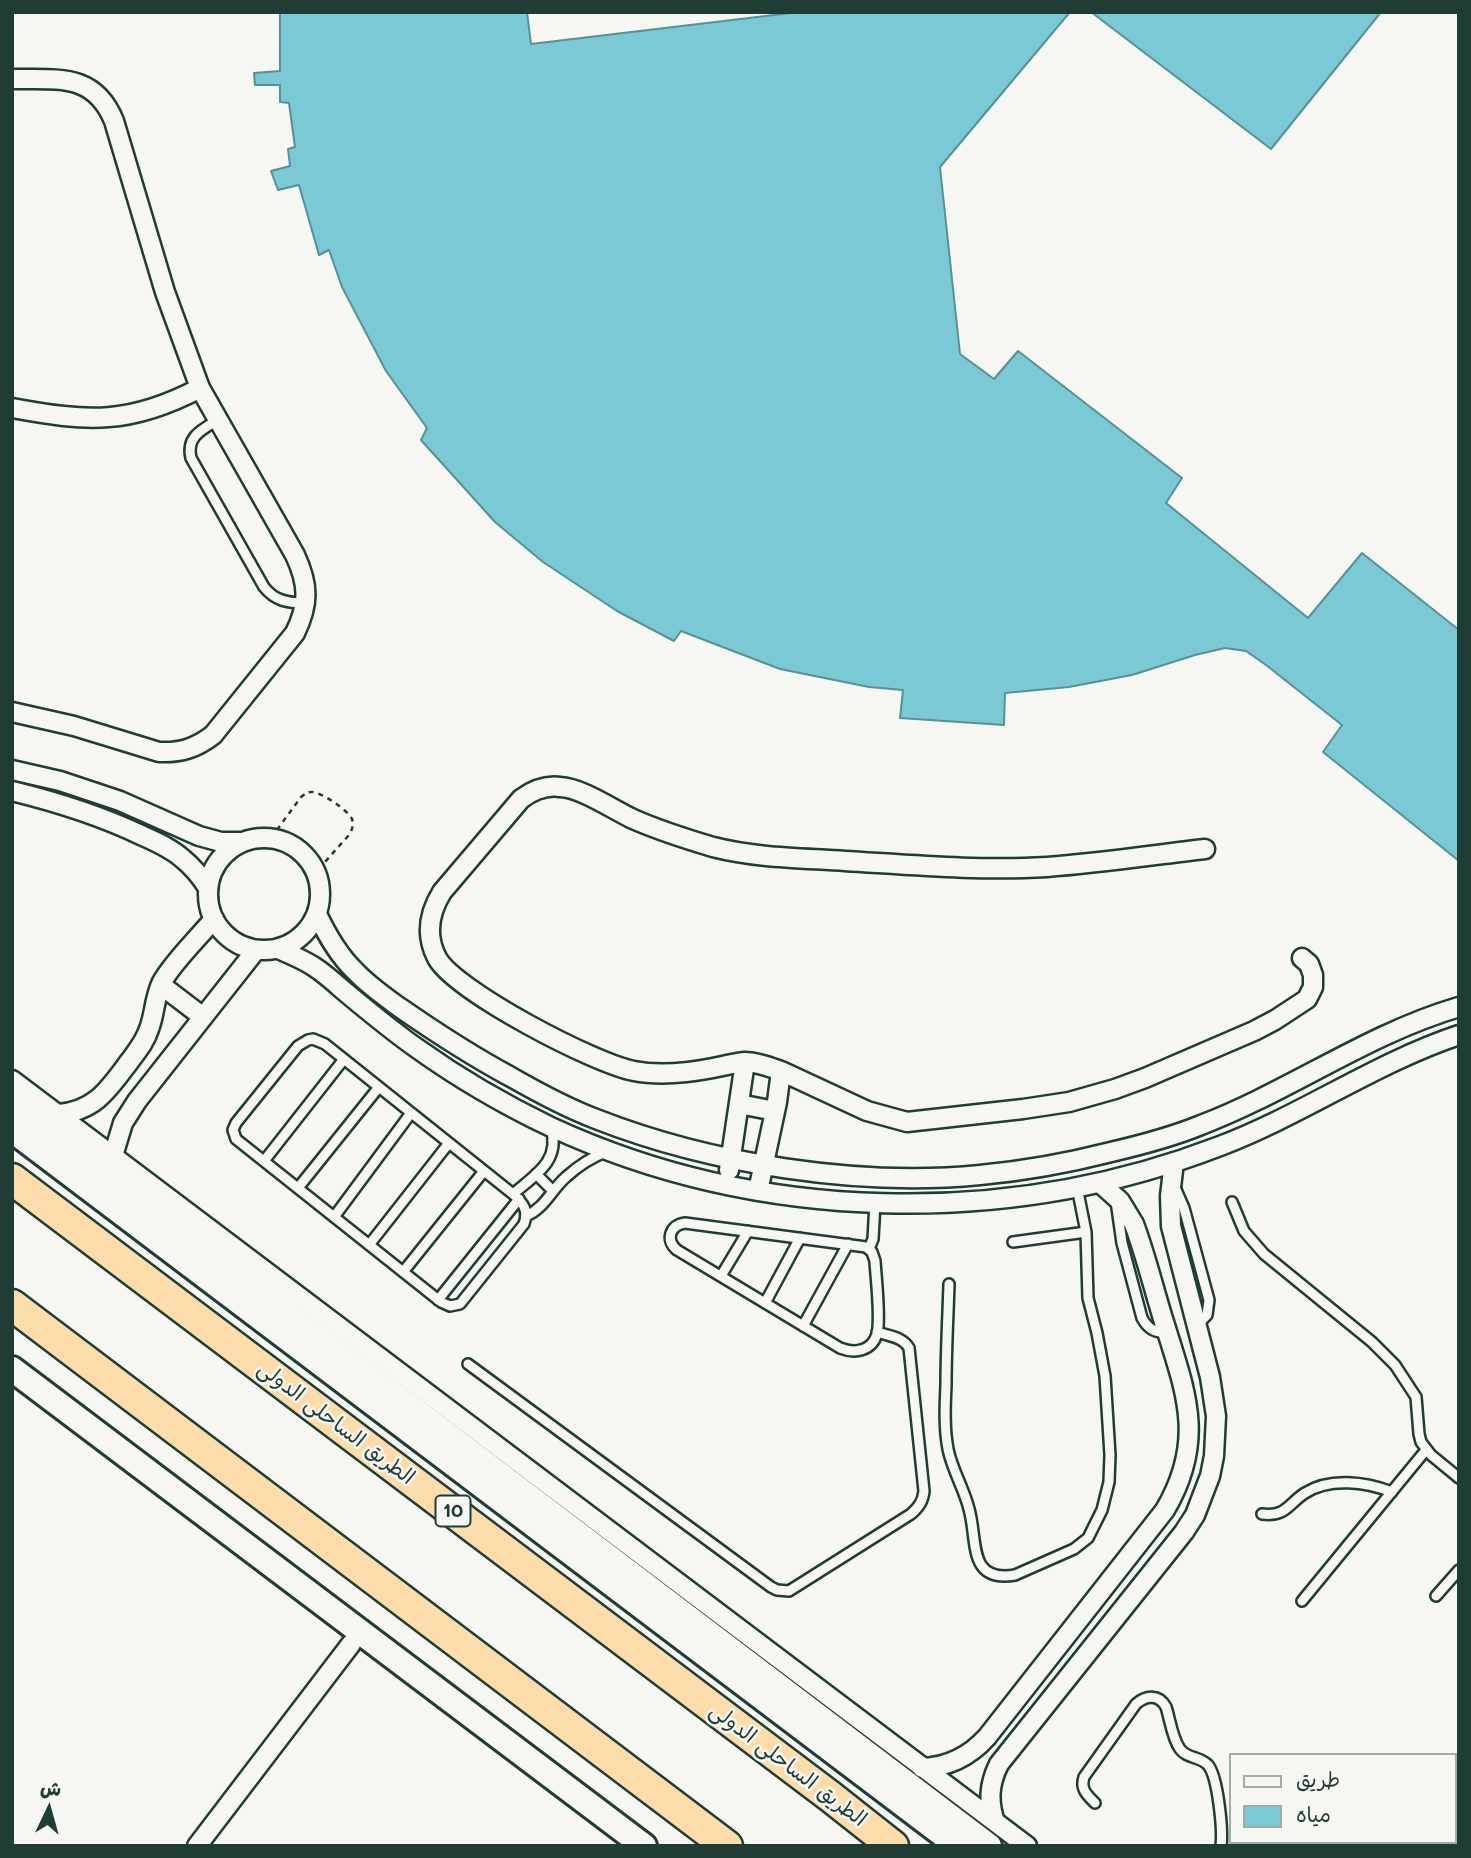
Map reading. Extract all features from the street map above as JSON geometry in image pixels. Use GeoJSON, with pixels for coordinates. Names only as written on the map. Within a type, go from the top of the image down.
{"type":"FeatureCollection","features":[{"type":"Feature","properties":{"kind":"highway","name":"الطريق الساحلى الدولى"},"geometry":{"type":"LineString","coordinates":[[12,1179],[894,1846]]}},
{"type":"Feature","properties":{"kind":"highway"},"geometry":{"type":"LineString","coordinates":[[12,1305],[727,1846]]}},
{"type":"Feature","properties":{"kind":"main road"},"geometry":{"type":"LineString","coordinates":[[12,1104],[52,1122],[659,1582],[851,1753]]}},
{"type":"Feature","properties":{"kind":"main road"},"geometry":{"type":"LineString","coordinates":[[12,1130],[851,1753],[917,1803],[958,1846]]}},
{"type":"Feature","properties":{"kind":"main road"},"geometry":{"type":"LineString","coordinates":[[12,1369],[645,1846]]}},
{"type":"Feature","properties":{"kind":"main road"},"geometry":{"type":"LineString","coordinates":[[12,1388],[618,1846]]}},
{"type":"Feature","properties":{"kind":"main road"},"geometry":{"type":"LineString","coordinates":[[917,1803],[992,1834]]}},
{"type":"Feature","properties":{"kind":"street"},"geometry":{"type":"LineString","coordinates":[[12,79],[72,81],[99,95],[108,107],[165,292],[200,388],[295,555],[306,586],[306,603],[295,634],[223,724],[208,740],[188,750],[159,752],[74,726],[12,712]]}},
{"type":"Feature","properties":{"kind":"street"},"geometry":{"type":"LineString","coordinates":[[12,408],[85,419],[115,418],[174,402],[200,388]]}},
{"type":"Feature","properties":{"kind":"street"},"geometry":{"type":"LineString","coordinates":[[12,770],[60,781],[108,797],[199,836],[221,842],[243,842]]}},
{"type":"Feature","properties":{"kind":"street"},"geometry":{"type":"LineString","coordinates":[[1205,849],[1048,867],[1001,868],[958,868],[768,856],[716,848],[688,840],[636,820],[579,791],[552,786],[535,790],[521,799],[442,892],[431,914],[430,939],[438,960],[453,976],[521,1021],[608,1064],[643,1073],[693,1072],[745,1062],[781,1071],[867,1111],[907,1122],[1076,1100],[1145,1078],[1254,1031],[1307,999],[1313,987],[1313,975],[1309,964],[1302,957]]}},
{"type":"Feature","properties":{"kind":"street"},"geometry":{"type":"LineString","coordinates":[[12,791],[111,821],[167,848],[189,864],[208,888]]}},
{"type":"Feature","properties":{"kind":"street"},"geometry":{"type":"LineString","coordinates":[[167,848],[178,827]]}},
{"type":"Feature","properties":{"kind":"street"},"geometry":{"type":"LineString","coordinates":[[257,838],[271,838],[298,849],[309,859],[316,872],[321,900],[311,926],[302,936],[278,949],[256,950],[231,940],[221,930],[210,909],[208,888],[219,860],[230,849],[257,838]]}},
{"type":"Feature","properties":{"kind":"street"},"geometry":{"type":"LineString","coordinates":[[317,914],[340,954],[373,987],[474,1056],[547,1097],[593,1118],[660,1140],[731,1158],[866,1176],[920,1178],[981,1175],[1081,1160],[1169,1136],[1263,1098],[1386,1034],[1459,1007]]}},
{"type":"Feature","properties":{"kind":"street"},"geometry":{"type":"LineString","coordinates":[[52,1122],[88,1106],[112,1085],[147,1035],[161,985],[214,919]]}},
{"type":"Feature","properties":{"kind":"street"},"geometry":{"type":"LineString","coordinates":[[278,949],[320,970],[418,1049],[463,1080],[551,1126],[654,1167],[726,1185],[811,1198],[875,1203],[985,1200],[1088,1185],[1174,1162],[1248,1135],[1380,1068],[1459,1035]]}},
{"type":"Feature","properties":{"kind":"street"},"geometry":{"type":"LineString","coordinates":[[113,1156],[129,1112],[256,950]]}},
{"type":"Feature","properties":{"kind":"street"},"geometry":{"type":"LineString","coordinates":[[161,985],[203,1017]]}},
{"type":"Feature","properties":{"kind":"street"},"geometry":{"type":"LineString","coordinates":[[726,1185],[745,1062]]}},
{"type":"Feature","properties":{"kind":"street"},"geometry":{"type":"LineString","coordinates":[[758,1191],[781,1071]]}},
{"type":"Feature","properties":{"kind":"street"},"geometry":{"type":"LineString","coordinates":[[12,1080],[52,1122],[113,1156],[659,1582],[922,1768],[992,1834],[1027,1846]]}},
{"type":"Feature","properties":{"kind":"street"},"geometry":{"type":"LineString","coordinates":[[739,1104],[775,1111]]}},
{"type":"Feature","properties":{"kind":"street"},"geometry":{"type":"LineString","coordinates":[[1237,1110],[1248,1135]]}},
{"type":"Feature","properties":{"kind":"street"},"geometry":{"type":"LineString","coordinates":[[1081,1160],[1088,1185]]}},
{"type":"Feature","properties":{"kind":"street"},"geometry":{"type":"LineString","coordinates":[[992,1834],[990,1787],[999,1764],[1184,1532],[1195,1515],[1210,1476],[1214,1457],[1214,1396],[1171,1226],[1171,1181],[1174,1162]]}},
{"type":"Feature","properties":{"kind":"street"},"geometry":{"type":"LineString","coordinates":[[981,1175],[985,1200]]}},
{"type":"Feature","properties":{"kind":"street"},"geometry":{"type":"LineString","coordinates":[[922,1768],[955,1761],[978,1747],[1165,1510],[1174,1495],[1185,1465],[1190,1430],[1186,1396],[1134,1224],[1115,1196],[1088,1185]]}},
{"type":"Feature","properties":{"kind":"street"},"geometry":{"type":"LineString","coordinates":[[1167,1332],[1197,1325]]}},
{"type":"Feature","properties":{"kind":"street"},"geometry":{"type":"LineString","coordinates":[[1103,1590],[1124,1606]]}},
{"type":"Feature","properties":{"kind":"street"},"geometry":{"type":"LineString","coordinates":[[197,1846],[351,1644]]}},
{"type":"Feature","properties":{"kind":"lane"},"geometry":{"type":"LineString","coordinates":[[218,421],[193,437],[191,458],[264,587],[270,594],[285,602],[306,603]]}},
{"type":"Feature","properties":{"kind":"lane"},"geometry":{"type":"LineString","coordinates":[[308,1040],[320,1041],[379,1087],[525,1207],[526,1216],[522,1227],[460,1304],[450,1307],[438,1300],[236,1139],[233,1130],[302,1042],[308,1040]]}},
{"type":"Feature","properties":{"kind":"lane"},"geometry":{"type":"LineString","coordinates":[[264,1161],[344,1059]]}},
{"type":"Feature","properties":{"kind":"lane"},"geometry":{"type":"LineString","coordinates":[[298,1188],[379,1087]]}},
{"type":"Feature","properties":{"kind":"lane"},"geometry":{"type":"LineString","coordinates":[[334,1217],[411,1113]]}},
{"type":"Feature","properties":{"kind":"lane"},"geometry":{"type":"LineString","coordinates":[[438,1300],[516,1197],[549,1160],[554,1144],[551,1126]]}},
{"type":"Feature","properties":{"kind":"lane"},"geometry":{"type":"LineString","coordinates":[[369,1245],[449,1143]]}},
{"type":"Feature","properties":{"kind":"lane"},"geometry":{"type":"LineString","coordinates":[[526,1216],[538,1209],[575,1169],[608,1150]]}},
{"type":"Feature","properties":{"kind":"lane"},"geometry":{"type":"LineString","coordinates":[[402,1272],[484,1171]]}},
{"type":"Feature","properties":{"kind":"lane"},"geometry":{"type":"LineString","coordinates":[[536,1174],[553,1191]]}},
{"type":"Feature","properties":{"kind":"lane"},"geometry":{"type":"LineString","coordinates":[[949,1283],[946,1430],[949,1453],[969,1508],[977,1559],[985,1570],[1007,1577],[1082,1544],[1093,1531],[1107,1495],[1110,1455],[1107,1395],[1102,1357],[1086,1287],[1088,1185]]}},
{"type":"Feature","properties":{"kind":"lane"},"geometry":{"type":"LineString","coordinates":[[1231,1202],[1244,1231],[1264,1254],[1395,1365],[1416,1397],[1419,1434],[1426,1450],[1459,1478]]}},
{"type":"Feature","properties":{"kind":"lane"},"geometry":{"type":"LineString","coordinates":[[869,1249],[873,1239],[875,1203]]}},
{"type":"Feature","properties":{"kind":"lane"},"geometry":{"type":"LineString","coordinates":[[685,1223],[869,1249],[875,1261],[877,1332],[870,1345],[856,1352],[841,1348],[673,1247],[670,1238],[676,1225],[685,1223]]}},
{"type":"Feature","properties":{"kind":"lane"},"geometry":{"type":"LineString","coordinates":[[721,1276],[748,1231]]}},
{"type":"Feature","properties":{"kind":"lane"},"geometry":{"type":"LineString","coordinates":[[1013,1242],[1086,1232]]}},
{"type":"Feature","properties":{"kind":"lane"},"geometry":{"type":"LineString","coordinates":[[765,1303],[800,1238]]}},
{"type":"Feature","properties":{"kind":"lane"},"geometry":{"type":"LineString","coordinates":[[803,1326],[848,1244]]}},
{"type":"Feature","properties":{"kind":"lane"},"geometry":{"type":"LineString","coordinates":[[468,1364],[771,1587],[789,1591],[911,1514],[924,1497],[909,1348],[903,1341],[877,1332]]}},
{"type":"Feature","properties":{"kind":"lane"},"geometry":{"type":"LineString","coordinates":[[1302,1601],[1426,1450]]}},
{"type":"Feature","properties":{"kind":"lane"},"geometry":{"type":"LineString","coordinates":[[1262,1514],[1281,1513],[1306,1493],[1326,1486],[1364,1484],[1392,1492]]}},
{"type":"Feature","properties":{"kind":"lane"},"geometry":{"type":"LineString","coordinates":[[1436,1596],[1459,1570]]}},
{"type":"Feature","properties":{"kind":"lane"},"geometry":{"type":"LineString","coordinates":[[1095,1803],[1085,1793],[1082,1783],[1084,1777],[1136,1704],[1147,1698],[1158,1698],[1166,1707],[1180,1749],[1189,1757],[1202,1760],[1211,1770],[1222,1826],[1221,1846]]}},
{"type":"Feature","properties":{"kind":"path"},"geometry":{"type":"LineString","coordinates":[[271,838],[301,797],[308,792],[318,793],[346,811],[352,820],[352,831],[316,872]]}},
{"type":"Feature","properties":{"kind":"water"},"geometry":{"type":"Polygon","coordinates":[[[280,12],[527,12],[531,44],[799,12],[1070,12],[940,167],[960,354],[994,379],[1018,351],[1182,478],[1166,503],[1308,618],[1362,553],[1459,630],[1459,861],[1323,752],[1342,725],[1246,651],[1225,648],[1132,675],[1069,687],[1005,693],[1004,725],[900,718],[903,690],[869,687],[780,669],[681,631],[674,641],[617,611],[543,562],[495,522],[421,440],[427,428],[386,371],[342,287],[329,250],[319,255],[299,185],[278,190],[271,171],[290,166],[288,149],[295,147],[289,103],[280,102],[280,85],[255,85],[254,73],[280,71],[280,12]]]}},
{"type":"Feature","properties":{"kind":"water"},"geometry":{"type":"Polygon","coordinates":[[[1091,12],[1381,12],[1271,149],[1091,12]]]}}]}
